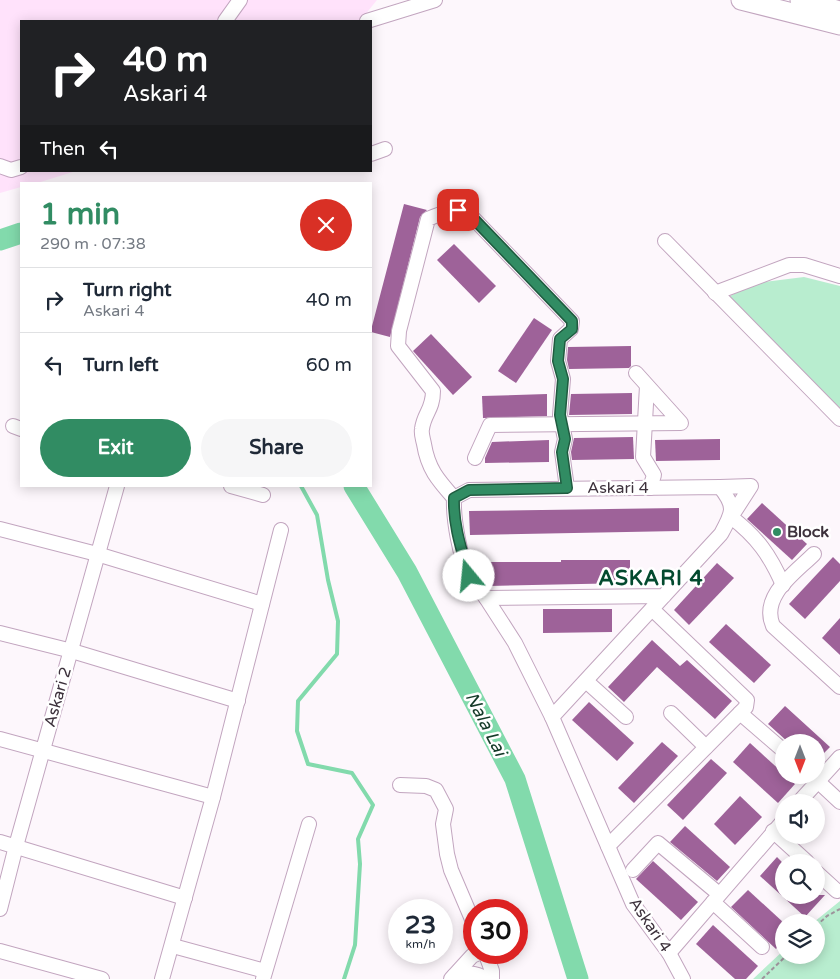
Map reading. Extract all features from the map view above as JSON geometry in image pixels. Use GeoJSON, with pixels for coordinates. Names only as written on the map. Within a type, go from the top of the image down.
{"type":"FeatureCollection","features":[{"type":"Feature","properties":{"kind":"street"},"geometry":{"type":"LineString","coordinates":[[226,20],[240,0]]}},
{"type":"Feature","properties":{"kind":"street"},"geometry":{"type":"LineString","coordinates":[[370,20],[435,0]]}},
{"type":"Feature","properties":{"kind":"street"},"geometry":{"type":"LineString","coordinates":[[741,0],[840,25]]}},
{"type":"Feature","properties":{"kind":"street"},"geometry":{"type":"LineString","coordinates":[[800,0],[840,11]]}},
{"type":"Feature","properties":{"kind":"street"},"geometry":{"type":"LineString","coordinates":[[372,154],[385,149]]}},
{"type":"Feature","properties":{"kind":"street"},"geometry":{"type":"LineString","coordinates":[[0,166],[11,170],[20,167]]}},
{"type":"Feature","properties":{"kind":"street"},"geometry":{"type":"LineString","coordinates":[[567,488],[562,452],[565,439],[560,415],[563,379],[559,368],[558,355],[560,339],[572,329],[572,321],[472,217],[458,210],[441,213],[428,219],[399,331],[398,346],[433,392],[433,405],[425,418],[421,431],[426,460],[438,480],[454,498],[454,511],[469,576],[486,598],[664,596]]}},
{"type":"Feature","properties":{"kind":"street"},"geometry":{"type":"LineString","coordinates":[[664,241],[840,419]]}},
{"type":"Feature","properties":{"kind":"street"},"geometry":{"type":"LineString","coordinates":[[715,294],[789,265],[804,265],[840,276]]}},
{"type":"Feature","properties":{"kind":"street"},"geometry":{"type":"LineString","coordinates":[[475,458],[490,425],[681,423],[636,373]]}},
{"type":"Feature","properties":{"kind":"street"},"geometry":{"type":"LineString","coordinates":[[648,386],[643,457],[654,475],[650,488]]}},
{"type":"Feature","properties":{"kind":"street","name":"Askari 4"},"geometry":{"type":"LineString","coordinates":[[454,498],[469,490],[750,486],[731,517]]}},
{"type":"Feature","properties":{"kind":"street","name":"Askari 2"},"geometry":{"type":"LineString","coordinates":[[0,909],[117,487]]}},
{"type":"Feature","properties":{"kind":"street"},"geometry":{"type":"LineString","coordinates":[[235,487],[263,495]]}},
{"type":"Feature","properties":{"kind":"street"},"geometry":{"type":"LineString","coordinates":[[552,717],[721,534],[731,517],[731,500],[720,487]]}},
{"type":"Feature","properties":{"kind":"street"},"geometry":{"type":"LineString","coordinates":[[731,517],[752,534],[767,552],[784,585]]}},
{"type":"Feature","properties":{"kind":"street"},"geometry":{"type":"LineString","coordinates":[[0,529],[97,554],[262,604]]}},
{"type":"Feature","properties":{"kind":"street"},"geometry":{"type":"LineString","coordinates":[[162,979],[173,946],[214,797],[281,530]]}},
{"type":"Feature","properties":{"kind":"street"},"geometry":{"type":"LineString","coordinates":[[814,554],[774,595],[769,607],[769,618],[773,626],[840,687]]}},
{"type":"Feature","properties":{"kind":"street","name":"Askari 4"},"geometry":{"type":"LineString","coordinates":[[486,598],[515,643],[552,717],[633,904],[669,953],[683,979]]}},
{"type":"Feature","properties":{"kind":"street"},"geometry":{"type":"LineString","coordinates":[[608,846],[746,707],[747,700],[652,609]]}},
{"type":"Feature","properties":{"kind":"street"},"geometry":{"type":"LineString","coordinates":[[0,633],[72,650],[238,701]]}},
{"type":"Feature","properties":{"kind":"street"},"geometry":{"type":"LineString","coordinates":[[586,681],[626,717]]}},
{"type":"Feature","properties":{"kind":"street"},"geometry":{"type":"LineString","coordinates":[[670,713],[706,747]]}},
{"type":"Feature","properties":{"kind":"street"},"geometry":{"type":"LineString","coordinates":[[740,713],[775,743]]}},
{"type":"Feature","properties":{"kind":"street"},"geometry":{"type":"LineString","coordinates":[[0,740],[214,797]]}},
{"type":"Feature","properties":{"kind":"street"},"geometry":{"type":"LineString","coordinates":[[825,770],[840,757]]}},
{"type":"Feature","properties":{"kind":"street"},"geometry":{"type":"LineString","coordinates":[[821,784],[840,802]]}},
{"type":"Feature","properties":{"kind":"street"},"geometry":{"type":"LineString","coordinates":[[400,785],[426,786],[436,790],[446,809],[443,824],[447,854],[451,870],[463,899]]}},
{"type":"Feature","properties":{"kind":"street"},"geometry":{"type":"LineString","coordinates":[[173,946],[264,975],[309,824]]}},
{"type":"Feature","properties":{"kind":"street"},"geometry":{"type":"LineString","coordinates":[[669,953],[773,831],[798,854]]}},
{"type":"Feature","properties":{"kind":"street"},"geometry":{"type":"LineString","coordinates":[[0,842],[185,898]]}},
{"type":"Feature","properties":{"kind":"street"},"geometry":{"type":"LineString","coordinates":[[633,870],[658,843],[716,898],[762,947]]}},
{"type":"Feature","properties":{"kind":"street"},"geometry":{"type":"LineString","coordinates":[[825,880],[837,891]]}},
{"type":"Feature","properties":{"kind":"street"},"geometry":{"type":"LineString","coordinates":[[0,951],[102,979]]}},
{"type":"Feature","properties":{"kind":"street"},"geometry":{"type":"LineString","coordinates":[[452,977],[464,964]]}},
{"type":"Feature","properties":{"kind":"street"},"geometry":{"type":"LineString","coordinates":[[490,964],[492,979]]}},
{"type":"Feature","properties":{"kind":"street"},"geometry":{"type":"LineString","coordinates":[[452,977],[467,972],[476,973],[487,979]]}},
{"type":"Feature","properties":{"kind":"path"},"geometry":{"type":"LineString","coordinates":[[825,918],[840,910]]}},
{"type":"Feature","properties":{"kind":"path"},"geometry":{"type":"LineString","coordinates":[[762,979],[778,964]]}},
{"type":"Feature","properties":{"kind":"shaded area"},"geometry":{"type":"Polygon","coordinates":[[[0,0],[377,0],[361,20],[20,20],[20,172],[73,172],[40,182],[20,182],[20,187],[0,193],[0,0]]]}},
{"type":"Feature","properties":{"kind":"green space"},"geometry":{"type":"Polygon","coordinates":[[[804,277],[840,286],[840,408],[728,297],[756,283],[804,277]]]}},
{"type":"Feature","properties":{"kind":"green space"},"geometry":{"type":"Polygon","coordinates":[[[840,901],[840,979],[753,979],[775,958],[775,964],[825,964],[824,914],[840,901]]]}},
{"type":"Feature","properties":{"kind":"building"},"geometry":{"type":"Polygon","coordinates":[[[404,204],[427,210],[420,217],[390,337],[372,332],[404,204]]]}},
{"type":"Feature","properties":{"kind":"building"},"geometry":{"type":"Polygon","coordinates":[[[454,244],[496,286],[479,303],[437,260],[454,244]]]}},
{"type":"Feature","properties":{"kind":"building"},"geometry":{"type":"Polygon","coordinates":[[[534,318],[552,330],[516,383],[498,371],[534,318]]]}},
{"type":"Feature","properties":{"kind":"building"},"geometry":{"type":"Polygon","coordinates":[[[431,334],[472,377],[453,395],[413,351],[431,334]]]}},
{"type":"Feature","properties":{"kind":"building"},"geometry":{"type":"Polygon","coordinates":[[[631,346],[631,366],[629,368],[569,369],[567,360],[568,347],[631,346]]]}},
{"type":"Feature","properties":{"kind":"building"},"geometry":{"type":"Polygon","coordinates":[[[632,393],[632,414],[569,415],[571,394],[632,393]]]}},
{"type":"Feature","properties":{"kind":"building"},"geometry":{"type":"Polygon","coordinates":[[[547,394],[547,416],[483,418],[482,396],[547,394]]]}},
{"type":"Feature","properties":{"kind":"building"},"geometry":{"type":"Polygon","coordinates":[[[633,437],[634,459],[572,460],[571,452],[574,438],[633,437]]]}},
{"type":"Feature","properties":{"kind":"building"},"geometry":{"type":"Polygon","coordinates":[[[720,439],[720,460],[656,461],[655,440],[720,439]]]}},
{"type":"Feature","properties":{"kind":"building"},"geometry":{"type":"Polygon","coordinates":[[[549,440],[549,462],[485,463],[485,458],[492,442],[549,440]]]}},
{"type":"Feature","properties":{"kind":"building","name":"Block"},"geometry":{"type":"Polygon","coordinates":[[[762,503],[807,544],[792,560],[747,519],[762,503]]]}},
{"type":"Feature","properties":{"kind":"building"},"geometry":{"type":"Polygon","coordinates":[[[679,508],[679,531],[470,535],[469,511],[679,508]]]}},
{"type":"Feature","properties":{"kind":"building"},"geometry":{"type":"Polygon","coordinates":[[[833,557],[840,564],[840,581],[805,619],[789,604],[833,557]]]}},
{"type":"Feature","properties":{"kind":"building"},"geometry":{"type":"Polygon","coordinates":[[[561,560],[630,560],[630,583],[489,586],[489,562],[561,562],[561,560]]]}},
{"type":"Feature","properties":{"kind":"building"},"geometry":{"type":"Polygon","coordinates":[[[717,563],[734,578],[689,625],[674,610],[717,563]]]}},
{"type":"Feature","properties":{"kind":"building"},"geometry":{"type":"Polygon","coordinates":[[[543,609],[612,609],[612,632],[543,633],[543,609]]]}},
{"type":"Feature","properties":{"kind":"building"},"geometry":{"type":"Polygon","coordinates":[[[840,618],[840,655],[822,638],[840,618]]]}},
{"type":"Feature","properties":{"kind":"building"},"geometry":{"type":"Polygon","coordinates":[[[726,624],[771,665],[754,683],[709,642],[726,624]]]}},
{"type":"Feature","properties":{"kind":"building"},"geometry":{"type":"Polygon","coordinates":[[[652,640],[680,666],[687,660],[732,701],[715,719],[657,667],[624,702],[608,687],[652,640]]]}},
{"type":"Feature","properties":{"kind":"building"},"geometry":{"type":"Polygon","coordinates":[[[589,702],[634,743],[617,761],[572,720],[589,702]]]}},
{"type":"Feature","properties":{"kind":"building"},"geometry":{"type":"Polygon","coordinates":[[[785,706],[816,734],[779,734],[768,724],[785,706]]]}},
{"type":"Feature","properties":{"kind":"building"},"geometry":{"type":"Polygon","coordinates":[[[662,742],[678,756],[634,803],[618,788],[662,742]]]}},
{"type":"Feature","properties":{"kind":"building"},"geometry":{"type":"Polygon","coordinates":[[[825,742],[830,747],[825,752],[825,742]]]}},
{"type":"Feature","properties":{"kind":"building"},"geometry":{"type":"Polygon","coordinates":[[[750,743],[775,766],[775,784],[795,784],[786,794],[775,794],[775,800],[733,762],[750,743]]]}},
{"type":"Feature","properties":{"kind":"building"},"geometry":{"type":"Polygon","coordinates":[[[711,759],[727,773],[683,820],[667,805],[711,759]]]}},
{"type":"Feature","properties":{"kind":"building"},"geometry":{"type":"Polygon","coordinates":[[[740,796],[762,817],[735,845],[714,824],[740,796]]]}},
{"type":"Feature","properties":{"kind":"building"},"geometry":{"type":"Polygon","coordinates":[[[685,826],[730,867],[717,881],[670,842],[685,826]]]}},
{"type":"Feature","properties":{"kind":"building"},"geometry":{"type":"Polygon","coordinates":[[[775,859],[775,890],[760,876],[775,859]]]}},
{"type":"Feature","properties":{"kind":"building"},"geometry":{"type":"Polygon","coordinates":[[[653,861],[698,902],[681,920],[636,879],[653,861]]]}},
{"type":"Feature","properties":{"kind":"building"},"geometry":{"type":"Polygon","coordinates":[[[748,890],[775,915],[775,948],[731,907],[748,890]]]}},
{"type":"Feature","properties":{"kind":"building"},"geometry":{"type":"Polygon","coordinates":[[[791,904],[817,904],[808,914],[802,914],[791,904]]]}},
{"type":"Feature","properties":{"kind":"building"},"geometry":{"type":"Polygon","coordinates":[[[713,925],[758,966],[746,979],[735,979],[696,944],[713,925]]]}},
{"type":"Feature","properties":{"kind":"waterway","name":"Nala Lai"},"geometry":{"type":"LineString","coordinates":[[0,240],[20,233]]}},
{"type":"Feature","properties":{"kind":"waterway"},"geometry":{"type":"LineString","coordinates":[[302,487],[317,515],[328,580],[338,621],[337,654],[298,701],[297,731],[308,764],[352,773],[373,805],[358,839],[360,864],[355,945],[344,979]]}},
{"type":"Feature","properties":{"kind":"waterway","name":"Nala Lai"},"geometry":{"type":"LineString","coordinates":[[355,487],[407,572],[515,779],[578,979]]}},
{"type":"Feature","properties":{"kind":"place","name":"Block"},"geometry":{"type":"Point","coordinates":[777,532]}},
{"type":"Feature","properties":{"kind":"district","name":"ASKARI 4"},"geometry":{"type":"Point","coordinates":[651,578]}},
{"type":"Feature","properties":{"kind":"route"},"geometry":{"type":"LineString","coordinates":[[458,210],[472,217],[572,321],[572,329],[560,339],[558,355],[559,368],[563,379],[563,388],[560,395],[560,415],[565,439],[562,452],[567,488],[469,490],[454,498],[456,524],[469,576]]}}]}
